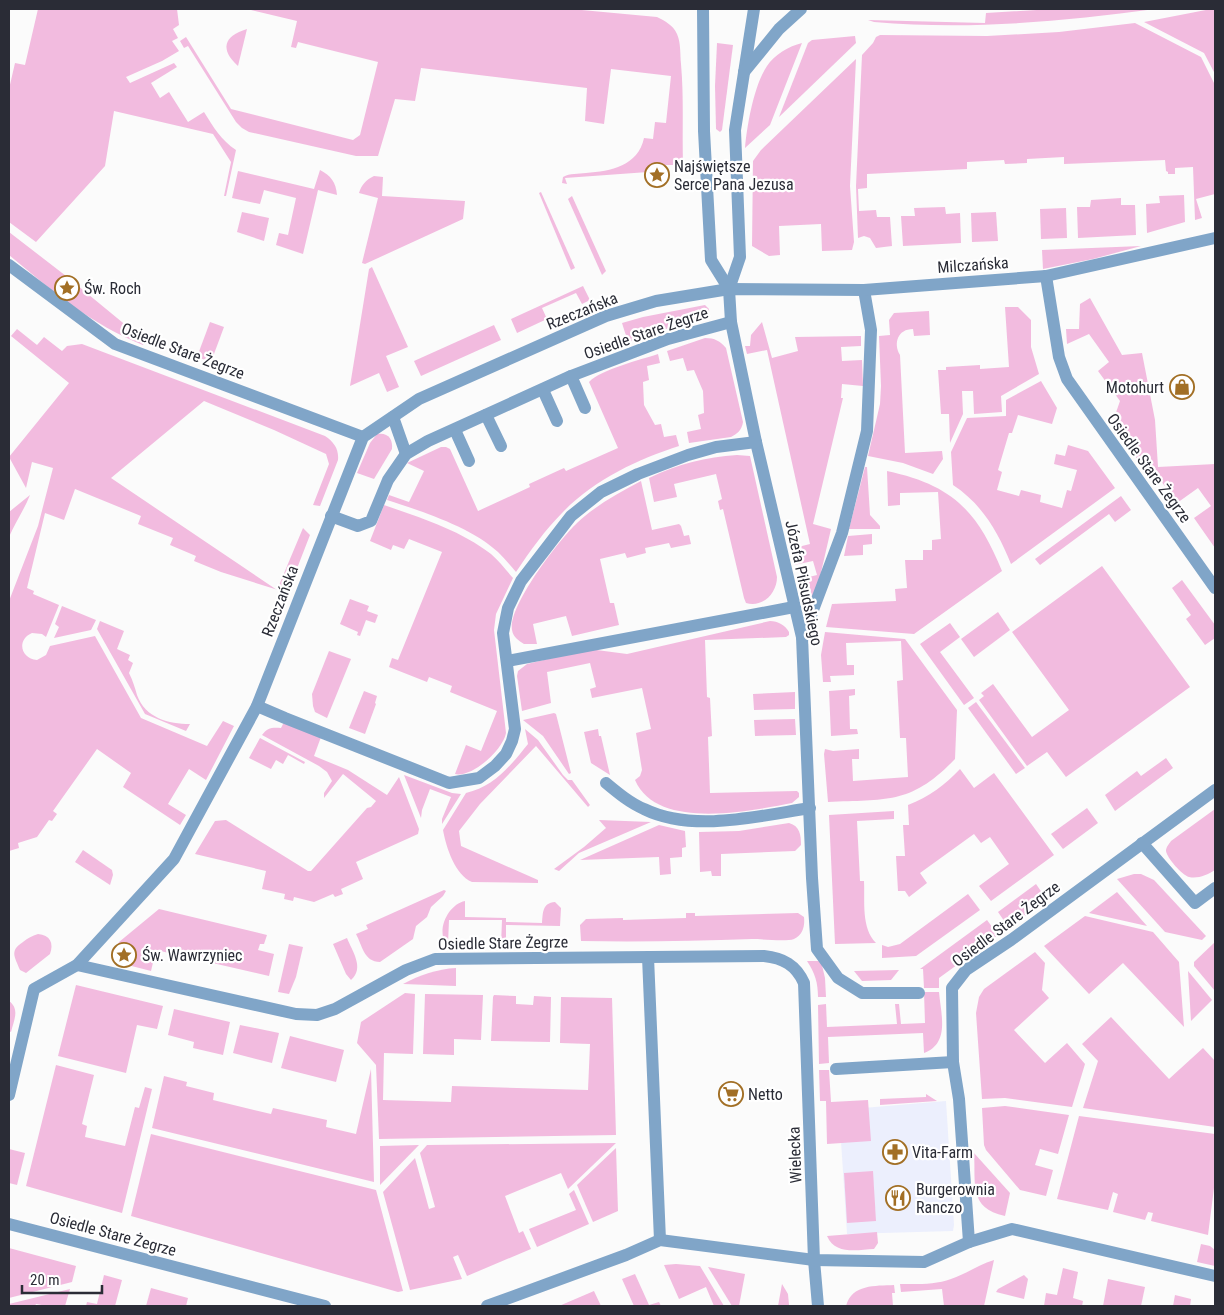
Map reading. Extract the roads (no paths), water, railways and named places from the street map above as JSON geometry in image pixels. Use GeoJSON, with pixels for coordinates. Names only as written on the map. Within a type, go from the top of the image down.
{"type":"FeatureCollection","features":[{"type":"Feature","properties":{"kind":"street","name":"Józefa Piłsudskiego"},"geometry":{"type":"LineString","coordinates":[[703,9],[704,131],[711,260],[729,289]]}},
{"type":"Feature","properties":{"kind":"street","name":"Józefa Piłsudskiego"},"geometry":{"type":"LineString","coordinates":[[754,9],[735,130],[740,257],[729,289],[731,322],[756,442],[802,637],[812,878],[817,949],[838,978],[862,993],[919,993]]}},
{"type":"Feature","properties":{"kind":"street","name":"Józefa Piłsudskiego"},"geometry":{"type":"LineString","coordinates":[[743,74],[778,29],[801,9]]}},
{"type":"Feature","properties":{"kind":"street","name":"Milczańska"},"geometry":{"type":"LineString","coordinates":[[729,289],[864,290],[1046,276],[1215,238]]}},
{"type":"Feature","properties":{"kind":"street","name":"Osiedle Stare Żegrze"},"geometry":{"type":"LineString","coordinates":[[9,265],[115,344],[363,437]]}},
{"type":"Feature","properties":{"kind":"street","name":"Osiedle Stare Żegrze"},"geometry":{"type":"LineString","coordinates":[[1046,276],[1059,357],[1067,378],[1215,588]]}},
{"type":"Feature","properties":{"kind":"street","name":"Rzeczańska"},"geometry":{"type":"LineString","coordinates":[[9,1095],[34,989],[77,965],[174,859],[257,706],[330,516],[363,437],[419,399],[606,316],[656,301],[729,289]]}},
{"type":"Feature","properties":{"kind":"street"},"geometry":{"type":"LineString","coordinates":[[802,637],[842,533],[867,431],[871,330],[864,290]]}},
{"type":"Feature","properties":{"kind":"street","name":"Osiedle Stare Żegrze"},"geometry":{"type":"LineString","coordinates":[[330,516],[358,526],[370,521],[388,480],[406,454],[428,441],[571,376],[668,339],[731,322]]}},
{"type":"Feature","properties":{"kind":"street","name":"Osiedle Stare Żegrze"},"geometry":{"type":"LineString","coordinates":[[571,376],[585,408]]}},
{"type":"Feature","properties":{"kind":"street"},"geometry":{"type":"LineString","coordinates":[[543,390],[557,421]]}},
{"type":"Feature","properties":{"kind":"street"},"geometry":{"type":"LineString","coordinates":[[486,415],[501,446]]}},
{"type":"Feature","properties":{"kind":"street"},"geometry":{"type":"LineString","coordinates":[[393,417],[406,454]]}},
{"type":"Feature","properties":{"kind":"street"},"geometry":{"type":"LineString","coordinates":[[455,430],[469,461]]}},
{"type":"Feature","properties":{"kind":"street"},"geometry":{"type":"LineString","coordinates":[[257,706],[449,783],[479,778],[495,766],[506,754],[515,729],[504,633],[508,608],[521,581],[571,516],[601,492],[638,474],[697,452],[716,447],[756,442]]}},
{"type":"Feature","properties":{"kind":"street"},"geometry":{"type":"LineString","coordinates":[[507,661],[794,607]]}},
{"type":"Feature","properties":{"kind":"street"},"geometry":{"type":"LineString","coordinates":[[606,783],[623,797],[643,809],[675,819],[723,821],[810,808]]}},
{"type":"Feature","properties":{"kind":"street","name":"Osiedle Stare Żegrze"},"geometry":{"type":"LineString","coordinates":[[969,1242],[959,1099],[952,1062],[952,988],[966,970],[1011,940],[1215,790]]}},
{"type":"Feature","properties":{"kind":"street"},"geometry":{"type":"LineString","coordinates":[[1142,843],[1195,903],[1215,888]]}},
{"type":"Feature","properties":{"kind":"street","name":"Osiedle Stare Żegrze"},"geometry":{"type":"LineString","coordinates":[[77,965],[296,1014],[317,1015],[335,1009],[406,970],[435,960],[764,956],[779,958],[794,967],[801,975],[804,983],[805,1002]]}},
{"type":"Feature","properties":{"kind":"street"},"geometry":{"type":"LineString","coordinates":[[648,957],[660,1240]]}},
{"type":"Feature","properties":{"kind":"street","name":"Wielecka"},"geometry":{"type":"LineString","coordinates":[[805,1002],[814,1260],[818,1306]]}},
{"type":"Feature","properties":{"kind":"street"},"geometry":{"type":"LineString","coordinates":[[836,1069],[952,1062]]}},
{"type":"Feature","properties":{"kind":"street","name":"Osiedle Stare Żegrze"},"geometry":{"type":"LineString","coordinates":[[9,1224],[325,1306]]}},
{"type":"Feature","properties":{"kind":"street"},"geometry":{"type":"LineString","coordinates":[[487,1306],[660,1240],[814,1260],[924,1262],[969,1242],[1012,1229],[1215,1276]]}},
{"type":"Feature","properties":{"kind":"place","name":"Najświętsze Serce Pana Jezusa"},"geometry":{"type":"Point","coordinates":[657,175]}},
{"type":"Feature","properties":{"kind":"place","name":"Św. Roch"},"geometry":{"type":"Point","coordinates":[67,288]}},
{"type":"Feature","properties":{"kind":"place","name":"Motohurt"},"geometry":{"type":"Point","coordinates":[1182,387]}},
{"type":"Feature","properties":{"kind":"place","name":"Św. Wawrzyniec"},"geometry":{"type":"Point","coordinates":[124,955]}},
{"type":"Feature","properties":{"kind":"place","name":"Netto"},"geometry":{"type":"Point","coordinates":[731,1094]}},
{"type":"Feature","properties":{"kind":"place","name":"Vita-Farm"},"geometry":{"type":"Point","coordinates":[895,1152]}},
{"type":"Feature","properties":{"kind":"place","name":"Burgerownia Ranczo"},"geometry":{"type":"Point","coordinates":[898,1198]}}]}
